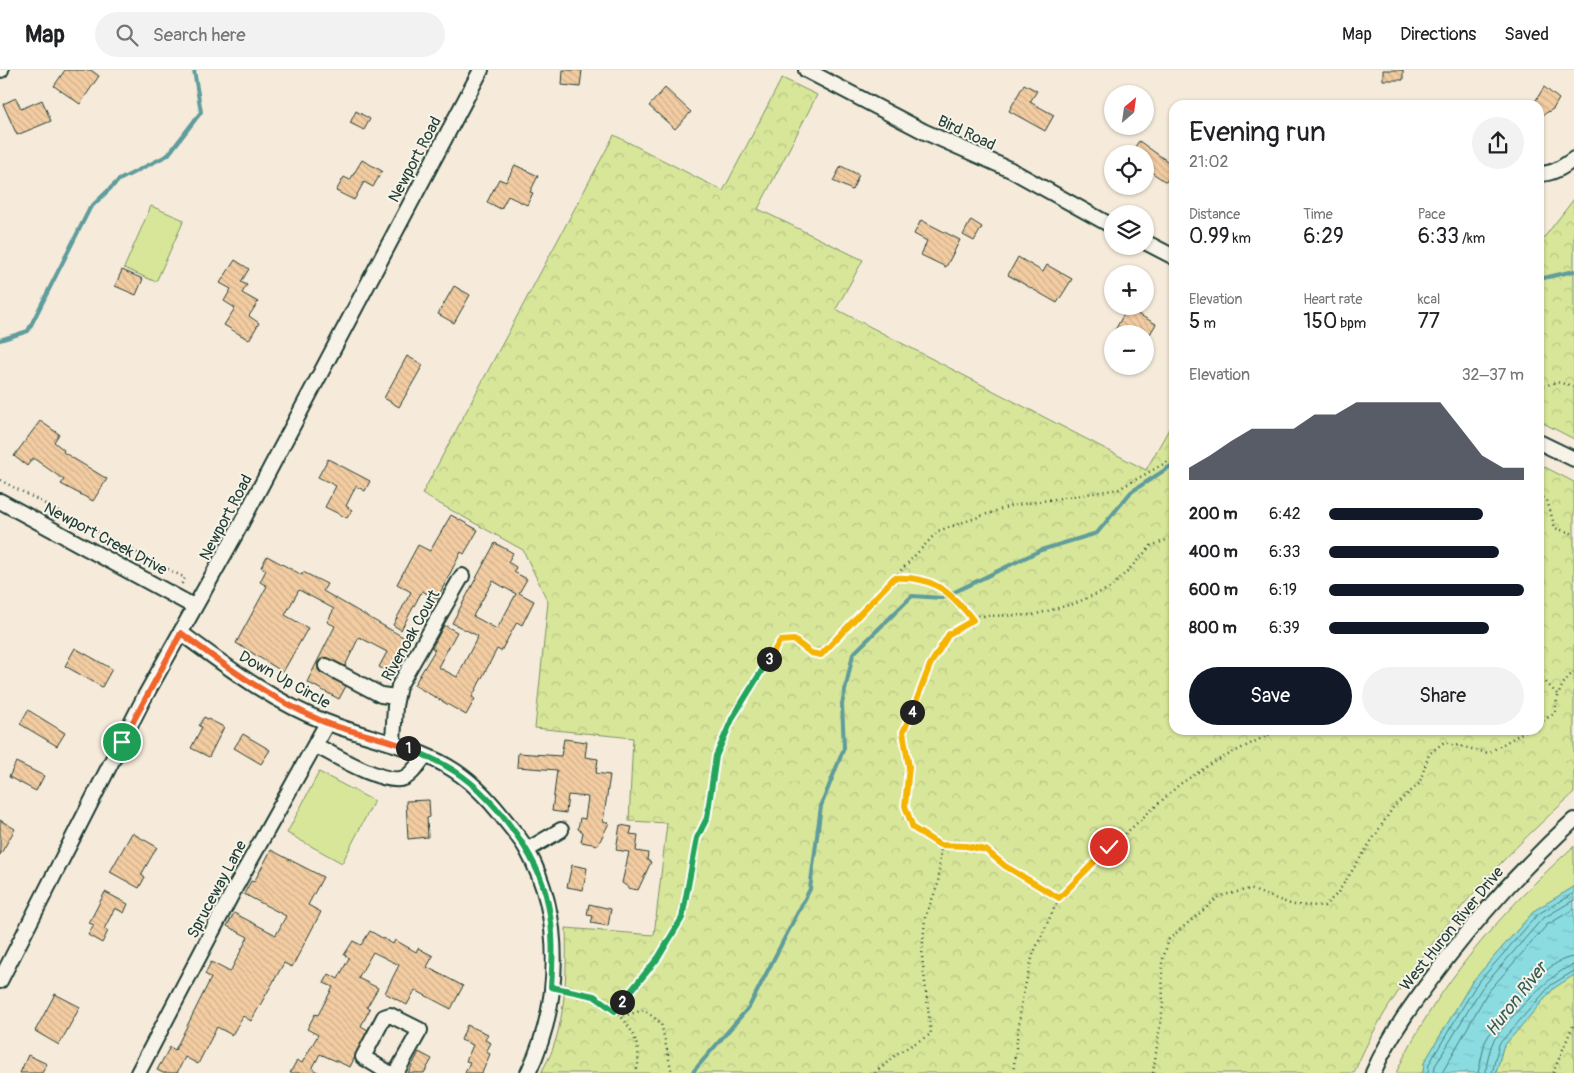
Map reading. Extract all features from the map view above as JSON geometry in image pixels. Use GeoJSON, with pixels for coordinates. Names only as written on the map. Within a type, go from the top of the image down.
{"type":"FeatureCollection","features":[{"type":"Feature","properties":{"kind":"street","name":"Newport Road"},"geometry":{"type":"LineString","coordinates":[[0,981],[4,964],[144,698],[195,607],[481,70]]}},
{"type":"Feature","properties":{"kind":"street","name":"Bird Road"},"geometry":{"type":"LineString","coordinates":[[806,70],[925,132],[1010,170],[1104,222]]}},
{"type":"Feature","properties":{"kind":"street"},"geometry":{"type":"LineString","coordinates":[[1544,174],[1560,169],[1574,159]]}},
{"type":"Feature","properties":{"kind":"street"},"geometry":{"type":"LineString","coordinates":[[1154,247],[1169,254]]}},
{"type":"Feature","properties":{"kind":"street"},"geometry":{"type":"LineString","coordinates":[[1544,444],[1574,459]]}},
{"type":"Feature","properties":{"kind":"street","name":"Newport Creek Drive"},"geometry":{"type":"LineString","coordinates":[[0,501],[195,607]]}},
{"type":"Feature","properties":{"kind":"street","name":"Rivenoak Court"},"geometry":{"type":"LineString","coordinates":[[393,742],[398,686],[462,576]]}},
{"type":"Feature","properties":{"kind":"street","name":"Down Up Circle"},"geometry":{"type":"LineString","coordinates":[[181,633],[225,666],[298,710],[327,723],[393,742],[447,766],[473,784],[494,805],[527,850],[548,902],[554,951],[551,987],[539,1051],[528,1073]]}},
{"type":"Feature","properties":{"kind":"street"},"geometry":{"type":"LineString","coordinates":[[326,666],[381,695],[396,697]]}},
{"type":"Feature","properties":{"kind":"street","name":"Spruceway Lane"},"geometry":{"type":"LineString","coordinates":[[138,1073],[236,886],[327,723]]}},
{"type":"Feature","properties":{"kind":"street"},"geometry":{"type":"LineString","coordinates":[[315,745],[365,770],[399,780],[406,778],[424,756]]}},
{"type":"Feature","properties":{"kind":"street","name":"West Huron River Drive"},"geometry":{"type":"LineString","coordinates":[[1373,1073],[1386,1045],[1410,1006],[1488,906],[1537,853],[1574,820]]}},
{"type":"Feature","properties":{"kind":"street"},"geometry":{"type":"LineString","coordinates":[[527,850],[561,830]]}},
{"type":"Feature","properties":{"kind":"street"},"geometry":{"type":"LineString","coordinates":[[389,1073],[363,1057],[384,1017],[390,1015],[420,1030],[396,1073]]}},
{"type":"Feature","properties":{"kind":"path"},"geometry":{"type":"LineString","coordinates":[[1544,386],[1556,382],[1574,386]]}},
{"type":"Feature","properties":{"kind":"path"},"geometry":{"type":"LineString","coordinates":[[615,1011],[658,958],[682,918],[697,838],[707,818],[716,756],[733,717],[780,641],[794,640],[811,653],[821,655],[938,531],[1010,506],[1119,489],[1169,461]]}},
{"type":"Feature","properties":{"kind":"path"},"geometry":{"type":"LineString","coordinates":[[0,480],[185,578],[182,583]]}},
{"type":"Feature","properties":{"kind":"path"},"geometry":{"type":"LineString","coordinates":[[1544,498],[1547,500],[1556,528],[1574,534]]}},
{"type":"Feature","properties":{"kind":"path"},"geometry":{"type":"LineString","coordinates":[[1059,898],[1005,866],[986,850],[966,846],[940,845],[913,828],[905,806],[909,767],[903,732],[930,665],[949,634],[978,616],[1034,615],[1076,602],[1112,587],[1151,546],[1169,539]]}},
{"type":"Feature","properties":{"kind":"path"},"geometry":{"type":"LineString","coordinates":[[894,578],[914,577],[934,584],[954,596],[973,620]]}},
{"type":"Feature","properties":{"kind":"path"},"geometry":{"type":"LineString","coordinates":[[1544,720],[1555,713],[1557,694],[1568,677],[1574,672]]}},
{"type":"Feature","properties":{"kind":"path"},"geometry":{"type":"LineString","coordinates":[[1544,680],[1557,694]]}},
{"type":"Feature","properties":{"kind":"path"},"geometry":{"type":"LineString","coordinates":[[1013,1073],[1022,999],[1033,954],[1059,898],[1082,873],[1180,784],[1214,762],[1268,735]]}},
{"type":"Feature","properties":{"kind":"path"},"geometry":{"type":"LineString","coordinates":[[1153,1073],[1163,1006],[1162,962],[1169,939],[1220,896],[1250,889],[1293,905],[1324,906],[1337,894],[1394,806],[1419,784],[1429,754],[1444,742],[1488,753],[1519,735]]}},
{"type":"Feature","properties":{"kind":"path"},"geometry":{"type":"LineString","coordinates":[[875,1073],[898,1053],[931,1034],[922,956],[925,918],[938,884],[940,845]]}},
{"type":"Feature","properties":{"kind":"path"},"geometry":{"type":"LineString","coordinates":[[551,987],[594,996],[623,1016],[632,1031],[640,1060],[636,1073]]}},
{"type":"Feature","properties":{"kind":"path"},"geometry":{"type":"LineString","coordinates":[[623,1016],[644,1010],[660,1023],[672,1073]]}},
{"type":"Feature","properties":{"kind":"path"},"geometry":{"type":"LineString","coordinates":[[1553,1073],[1574,1023]]}},
{"type":"Feature","properties":{"kind":"green space"},"geometry":{"type":"Polygon","coordinates":[[[782,78],[817,95],[758,209],[863,260],[836,309],[1146,470],[1169,429],[1169,735],[1544,735],[1544,467],[1574,482],[1574,793],[1506,857],[1445,927],[1385,1012],[1365,1048],[1354,1073],[541,1073],[552,1051],[561,1020],[566,974],[566,928],[654,935],[667,823],[629,821],[633,738],[535,728],[548,602],[523,550],[422,494],[614,135],[723,191],[782,78]]]}},
{"type":"Feature","properties":{"kind":"green space"},"geometry":{"type":"Polygon","coordinates":[[[1574,199],[1574,439],[1544,424],[1544,238],[1574,199]]]}},
{"type":"Feature","properties":{"kind":"green space"},"geometry":{"type":"Polygon","coordinates":[[[151,206],[184,220],[156,282],[124,268],[151,206]]]}},
{"type":"Feature","properties":{"kind":"green space"},"geometry":{"type":"Polygon","coordinates":[[[319,772],[374,801],[342,863],[287,833],[319,772]]]}},
{"type":"Feature","properties":{"kind":"green space"},"geometry":{"type":"Polygon","coordinates":[[[1574,846],[1574,887],[1535,910],[1472,982],[1424,1063],[1423,1073],[1396,1073],[1412,1041],[1431,1010],[1473,951],[1547,871],[1574,846]]]}},
{"type":"Feature","properties":{"kind":"green space"},"geometry":{"type":"Polygon","coordinates":[[[1574,975],[1574,1073],[1496,1073],[1503,1047],[1554,988],[1574,975]]]}},
{"type":"Feature","properties":{"kind":"water","name":"Huron River"},"geometry":{"type":"Polygon","coordinates":[[[1574,887],[1574,975],[1554,988],[1503,1047],[1496,1073],[1423,1073],[1424,1063],[1472,982],[1535,910],[1574,887]]]}},
{"type":"Feature","properties":{"kind":"building"},"geometry":{"type":"Polygon","coordinates":[[[65,70],[91,70],[99,76],[80,104],[54,86],[65,70]]]}},
{"type":"Feature","properties":{"kind":"building"},"geometry":{"type":"Polygon","coordinates":[[[563,70],[582,70],[580,87],[562,85],[563,70]]]}},
{"type":"Feature","properties":{"kind":"building"},"geometry":{"type":"Polygon","coordinates":[[[1383,70],[1403,70],[1403,80],[1383,80],[1383,70]]]}},
{"type":"Feature","properties":{"kind":"building"},"geometry":{"type":"Polygon","coordinates":[[[1024,84],[1037,91],[1030,102],[1054,115],[1045,131],[1009,111],[1024,84]]]}},
{"type":"Feature","properties":{"kind":"building"},"geometry":{"type":"Polygon","coordinates":[[[1544,87],[1559,99],[1553,109],[1544,114],[1544,100],[1536,100],[1544,87]]]}},
{"type":"Feature","properties":{"kind":"building"},"geometry":{"type":"Polygon","coordinates":[[[665,88],[691,112],[675,129],[649,106],[665,88]]]}},
{"type":"Feature","properties":{"kind":"building"},"geometry":{"type":"Polygon","coordinates":[[[16,98],[21,109],[42,100],[51,121],[17,135],[3,104],[16,98]]]}},
{"type":"Feature","properties":{"kind":"building"},"geometry":{"type":"Polygon","coordinates":[[[356,111],[370,119],[364,130],[350,123],[356,111]]]}},
{"type":"Feature","properties":{"kind":"building"},"geometry":{"type":"Polygon","coordinates":[[[1139,141],[1145,145],[1136,145],[1139,141]]]}},
{"type":"Feature","properties":{"kind":"building"},"geometry":{"type":"Polygon","coordinates":[[[1154,152],[1169,162],[1169,178],[1166,182],[1154,174],[1154,152]]]}},
{"type":"Feature","properties":{"kind":"building"},"geometry":{"type":"Polygon","coordinates":[[[362,160],[382,171],[373,187],[364,182],[354,200],[336,191],[344,177],[350,180],[362,160]]]}},
{"type":"Feature","properties":{"kind":"building"},"geometry":{"type":"Polygon","coordinates":[[[515,165],[538,176],[530,192],[533,193],[527,205],[508,196],[501,209],[487,202],[499,179],[506,182],[515,165]]]}},
{"type":"Feature","properties":{"kind":"building"},"geometry":{"type":"Polygon","coordinates":[[[841,166],[859,175],[852,190],[833,181],[841,166]]]}},
{"type":"Feature","properties":{"kind":"building"},"geometry":{"type":"Polygon","coordinates":[[[921,220],[960,240],[946,267],[921,255],[927,241],[914,234],[921,220]]]}},
{"type":"Feature","properties":{"kind":"building"},"geometry":{"type":"Polygon","coordinates":[[[971,220],[982,227],[974,241],[963,235],[971,220]]]}},
{"type":"Feature","properties":{"kind":"building"},"geometry":{"type":"Polygon","coordinates":[[[1018,257],[1043,272],[1047,265],[1072,279],[1057,303],[1008,275],[1018,257]]]}},
{"type":"Feature","properties":{"kind":"building"},"geometry":{"type":"Polygon","coordinates":[[[235,260],[249,269],[241,282],[247,285],[242,293],[258,302],[249,316],[259,323],[249,340],[224,325],[235,308],[224,301],[231,289],[220,283],[235,260]]]}},
{"type":"Feature","properties":{"kind":"building"},"geometry":{"type":"Polygon","coordinates":[[[122,270],[143,279],[136,295],[115,286],[122,270]]]}},
{"type":"Feature","properties":{"kind":"building"},"geometry":{"type":"Polygon","coordinates":[[[454,286],[470,295],[454,323],[438,314],[454,286]]]}},
{"type":"Feature","properties":{"kind":"building"},"geometry":{"type":"Polygon","coordinates":[[[1123,315],[1140,315],[1156,324],[1154,327],[1154,325],[1118,325],[1123,315]]]}},
{"type":"Feature","properties":{"kind":"building"},"geometry":{"type":"Polygon","coordinates":[[[407,356],[423,365],[399,407],[384,398],[407,356]]]}},
{"type":"Feature","properties":{"kind":"building"},"geometry":{"type":"Polygon","coordinates":[[[40,421],[59,434],[54,442],[64,450],[63,452],[107,479],[93,501],[61,484],[64,480],[33,458],[27,466],[14,456],[40,421]]]}},
{"type":"Feature","properties":{"kind":"building"},"geometry":{"type":"Polygon","coordinates":[[[328,459],[370,481],[365,491],[356,486],[346,506],[352,510],[347,518],[325,507],[336,486],[318,477],[328,459]]]}},
{"type":"Feature","properties":{"kind":"building"},"geometry":{"type":"Polygon","coordinates":[[[451,515],[478,530],[464,554],[461,552],[437,599],[422,591],[401,630],[393,625],[411,592],[397,584],[418,545],[430,551],[451,515]]]}},
{"type":"Feature","properties":{"kind":"building"},"geometry":{"type":"Polygon","coordinates":[[[495,543],[513,553],[508,562],[516,567],[514,572],[527,579],[519,593],[534,601],[522,625],[517,622],[501,651],[497,649],[472,697],[475,699],[466,715],[414,685],[435,650],[432,648],[444,625],[457,632],[438,667],[457,677],[478,636],[452,623],[495,543]],[[493,581],[473,616],[497,629],[516,594],[493,581]]]}},
{"type":"Feature","properties":{"kind":"building"},"geometry":{"type":"Polygon","coordinates":[[[267,556],[302,575],[303,572],[327,584],[323,591],[410,641],[392,674],[379,667],[387,652],[359,637],[345,666],[326,657],[318,662],[318,670],[346,686],[339,699],[307,682],[335,626],[327,622],[334,609],[299,590],[285,615],[308,628],[283,672],[236,643],[267,586],[260,582],[266,570],[261,567],[267,556]]]}},
{"type":"Feature","properties":{"kind":"building"},"geometry":{"type":"Polygon","coordinates":[[[75,648],[112,669],[102,687],[65,666],[75,648]]]}},
{"type":"Feature","properties":{"kind":"building"},"geometry":{"type":"Polygon","coordinates":[[[28,710],[65,733],[57,746],[20,724],[28,710]]]}},
{"type":"Feature","properties":{"kind":"building"},"geometry":{"type":"Polygon","coordinates":[[[204,717],[224,727],[209,757],[191,748],[202,727],[199,726],[204,717]]]}},
{"type":"Feature","properties":{"kind":"building"},"geometry":{"type":"Polygon","coordinates":[[[243,734],[270,750],[261,764],[234,748],[243,734]]]}},
{"type":"Feature","properties":{"kind":"building"},"geometry":{"type":"Polygon","coordinates":[[[564,739],[587,742],[585,757],[598,759],[596,773],[610,775],[603,822],[609,823],[598,845],[581,842],[583,832],[578,829],[580,818],[585,819],[588,797],[568,795],[566,813],[552,811],[557,770],[517,767],[518,753],[561,756],[564,739]]]}},
{"type":"Feature","properties":{"kind":"building"},"geometry":{"type":"Polygon","coordinates":[[[16,762],[44,776],[36,791],[9,777],[16,762]]]}},
{"type":"Feature","properties":{"kind":"building"},"geometry":{"type":"Polygon","coordinates":[[[429,800],[430,817],[427,818],[428,837],[408,839],[406,801],[429,800]]]}},
{"type":"Feature","properties":{"kind":"building"},"geometry":{"type":"Polygon","coordinates":[[[0,820],[15,829],[0,855],[0,820]]]}},
{"type":"Feature","properties":{"kind":"building"},"geometry":{"type":"Polygon","coordinates":[[[620,825],[632,827],[630,834],[638,835],[636,851],[648,853],[647,860],[651,862],[638,890],[627,888],[622,883],[629,852],[616,850],[620,825]]]}},
{"type":"Feature","properties":{"kind":"building"},"geometry":{"type":"Polygon","coordinates":[[[132,833],[157,847],[141,875],[145,877],[139,888],[110,872],[132,833]]]}},
{"type":"Feature","properties":{"kind":"building"},"geometry":{"type":"Polygon","coordinates":[[[271,850],[323,877],[308,905],[321,912],[292,967],[284,963],[251,1021],[243,1016],[232,1035],[217,1027],[198,1064],[185,1057],[177,1073],[163,1073],[157,1070],[170,1047],[175,1050],[211,978],[205,974],[211,962],[230,972],[248,937],[227,926],[234,913],[276,935],[286,916],[244,894],[251,881],[254,882],[271,850]]]}},
{"type":"Feature","properties":{"kind":"building"},"geometry":{"type":"Polygon","coordinates":[[[572,865],[587,868],[583,890],[567,887],[572,865]]]}},
{"type":"Feature","properties":{"kind":"building"},"geometry":{"type":"Polygon","coordinates":[[[105,892],[128,904],[124,913],[115,908],[104,929],[108,931],[102,943],[88,935],[94,925],[89,923],[105,892]]]}},
{"type":"Feature","properties":{"kind":"building"},"geometry":{"type":"Polygon","coordinates":[[[589,904],[611,909],[608,926],[591,923],[593,916],[587,915],[589,904]]]}},
{"type":"Feature","properties":{"kind":"building"},"geometry":{"type":"Polygon","coordinates":[[[370,931],[393,944],[395,940],[416,952],[418,948],[433,956],[427,967],[463,986],[451,1009],[415,990],[407,1005],[385,993],[399,965],[373,952],[358,978],[378,988],[367,1007],[370,1009],[361,1026],[368,1030],[350,1067],[320,1054],[312,1069],[320,1073],[290,1073],[297,1060],[302,1063],[318,1035],[307,1029],[315,1014],[318,1015],[333,987],[324,983],[329,974],[338,979],[349,958],[344,955],[353,941],[361,945],[370,931]]]}},
{"type":"Feature","properties":{"kind":"building"},"geometry":{"type":"Polygon","coordinates":[[[55,994],[80,1007],[59,1045],[35,1031],[55,994]]]}},
{"type":"Feature","properties":{"kind":"building"},"geometry":{"type":"Polygon","coordinates":[[[467,1025],[488,1034],[485,1040],[491,1043],[486,1052],[490,1054],[482,1073],[465,1073],[470,1062],[466,1061],[473,1045],[461,1040],[467,1025]]]}},
{"type":"Feature","properties":{"kind":"building"},"geometry":{"type":"Polygon","coordinates":[[[419,1052],[432,1059],[424,1073],[408,1073],[419,1052]]]}},
{"type":"Feature","properties":{"kind":"building"},"geometry":{"type":"Polygon","coordinates":[[[28,1055],[47,1064],[42,1073],[20,1073],[28,1055]]]}},
{"type":"Feature","properties":{"kind":"waterway"},"geometry":{"type":"LineString","coordinates":[[0,340],[28,331],[90,208],[119,180],[168,155],[201,112],[194,70]]}},
{"type":"Feature","properties":{"kind":"waterway"},"geometry":{"type":"LineString","coordinates":[[1544,278],[1574,271]]}},
{"type":"Feature","properties":{"kind":"waterway"},"geometry":{"type":"LineString","coordinates":[[692,1073],[749,1007],[810,889],[821,806],[844,748],[842,704],[853,654],[912,596],[942,598],[1041,550],[1097,533],[1131,492],[1169,467]]}},
{"type":"Feature","properties":{"kind":"route"},"geometry":{"type":"LineString","coordinates":[[122,742],[144,698],[181,633],[225,666],[298,710],[327,723],[393,742],[447,766],[473,784],[494,805],[527,850],[548,902],[554,951],[551,987],[594,996],[615,1011],[658,958],[682,918],[697,838],[707,818],[716,756],[733,717],[780,641],[794,640],[811,653],[821,655],[894,578],[914,577],[934,584],[954,596],[973,620],[949,634],[930,665],[903,732],[909,767],[905,806],[913,828],[940,845],[966,846],[986,850],[1005,866],[1059,898],[1109,847]]}}]}
